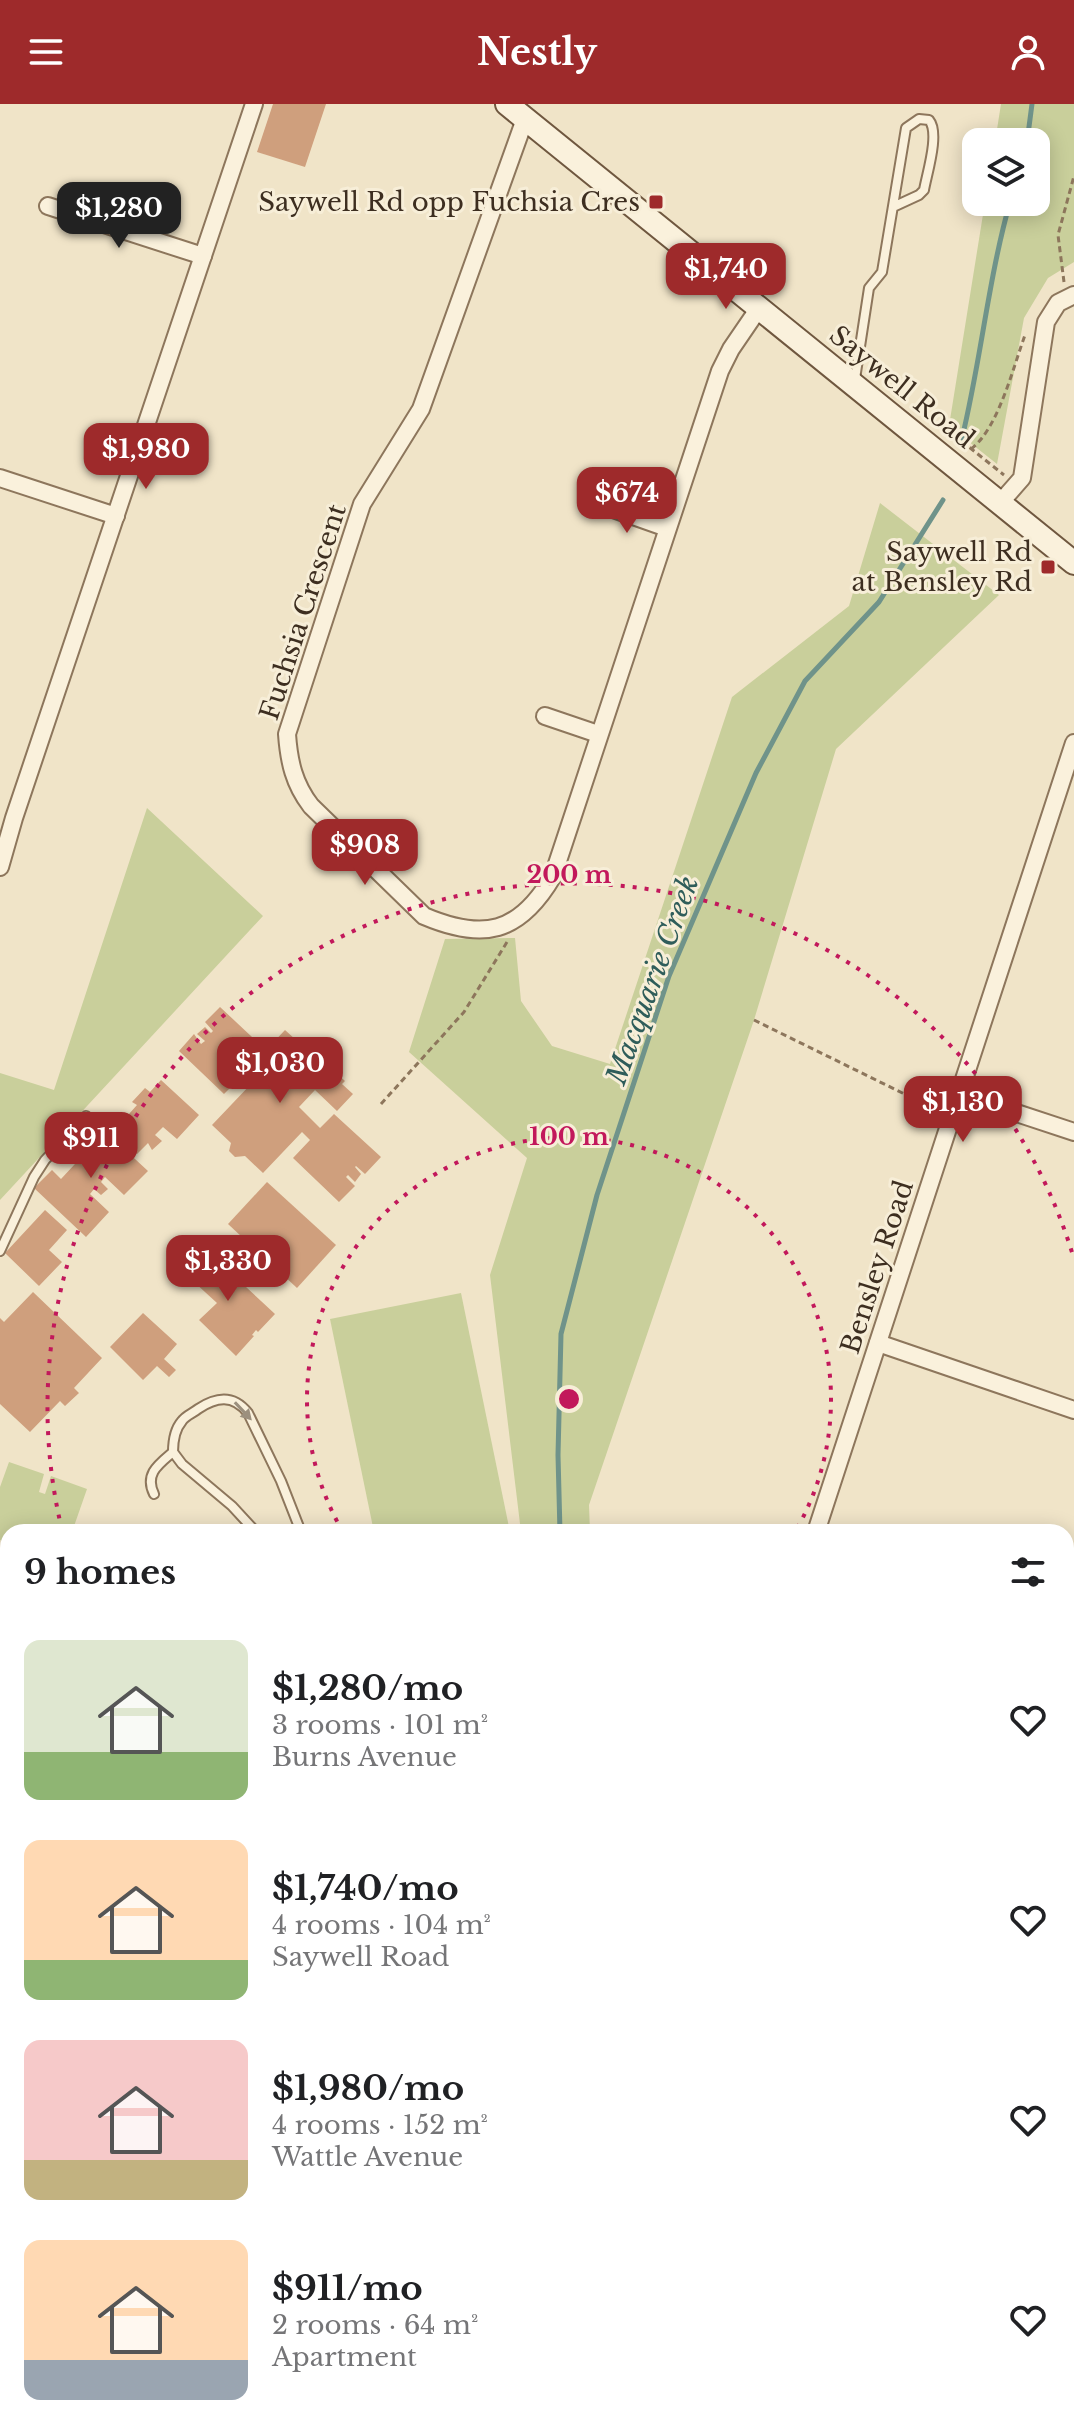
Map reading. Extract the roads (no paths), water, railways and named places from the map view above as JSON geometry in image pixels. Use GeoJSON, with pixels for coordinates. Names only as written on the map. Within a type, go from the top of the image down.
{"type":"FeatureCollection","features":[{"type":"Feature","properties":{"kind":"street"},"geometry":{"type":"LineString","coordinates":[[0,867],[254,104]]}},
{"type":"Feature","properties":{"kind":"street","name":"Saywell Road"},"geometry":{"type":"LineString","coordinates":[[507,104],[1074,563]]}},
{"type":"Feature","properties":{"kind":"street","name":"Fuchsia Crescent"},"geometry":{"type":"LineString","coordinates":[[525,119],[421,409],[362,504],[287,734],[290,764],[300,792],[424,916],[469,930],[496,930],[520,917],[540,898],[553,876],[720,371],[759,308]]}},
{"type":"Feature","properties":{"kind":"street"},"geometry":{"type":"LineString","coordinates":[[48,206],[203,256]]}},
{"type":"Feature","properties":{"kind":"street"},"geometry":{"type":"LineString","coordinates":[[1000,503],[1022,478],[1046,322],[1058,303],[1074,295]]}},
{"type":"Feature","properties":{"kind":"street"},"geometry":{"type":"LineString","coordinates":[[0,478],[116,516]]}},
{"type":"Feature","properties":{"kind":"street"},"geometry":{"type":"LineString","coordinates":[[599,504],[667,528]]}},
{"type":"Feature","properties":{"kind":"street"},"geometry":{"type":"LineString","coordinates":[[545,716],[598,734]]}},
{"type":"Feature","properties":{"kind":"street","name":"Bensley Road"},"geometry":{"type":"LineString","coordinates":[[819,1524],[1074,743]]}},
{"type":"Feature","properties":{"kind":"street"},"geometry":{"type":"LineString","coordinates":[[0,805],[14,818]]}},
{"type":"Feature","properties":{"kind":"street"},"geometry":{"type":"LineString","coordinates":[[959,1094],[1074,1132]]}},
{"type":"Feature","properties":{"kind":"street"},"geometry":{"type":"LineString","coordinates":[[878,1343],[1074,1410]]}},
{"type":"Feature","properties":{"kind":"lane"},"geometry":{"type":"LineString","coordinates":[[854,384],[869,288],[882,272],[906,128],[919,119],[929,120],[934,126],[934,135],[924,190],[893,207]]}},
{"type":"Feature","properties":{"kind":"lane"},"geometry":{"type":"LineString","coordinates":[[0,1251],[34,1177],[45,1160],[86,1116]]}},
{"type":"Feature","properties":{"kind":"lane"},"geometry":{"type":"LineString","coordinates":[[249,1524],[182,1464],[173,1452],[174,1438],[182,1420],[217,1398],[231,1399],[242,1406],[261,1437],[298,1524]]}},
{"type":"Feature","properties":{"kind":"lane"},"geometry":{"type":"LineString","coordinates":[[154,1494],[150,1482],[153,1469],[173,1452]]}},
{"type":"Feature","properties":{"kind":"waterway","name":"Macquarie Creek"},"geometry":{"type":"LineString","coordinates":[[1029,128],[1032,104]]}},
{"type":"Feature","properties":{"kind":"waterway","name":"Macquarie Creek"},"geometry":{"type":"LineString","coordinates":[[962,438],[1007,216]]}},
{"type":"Feature","properties":{"kind":"waterway","name":"Macquarie Creek"},"geometry":{"type":"LineString","coordinates":[[560,1524],[561,1334],[597,1195],[669,976],[756,773],[805,681],[879,602],[943,500]]}},
{"type":"Feature","properties":{"kind":"place","name":"Saywell Rd opp Fuchsia Cres"},"geometry":{"type":"Point","coordinates":[656,202]}},
{"type":"Feature","properties":{"kind":"place","name":"Saywell Rd at Bensley Rd"},"geometry":{"type":"Point","coordinates":[1048,567]}}]}
